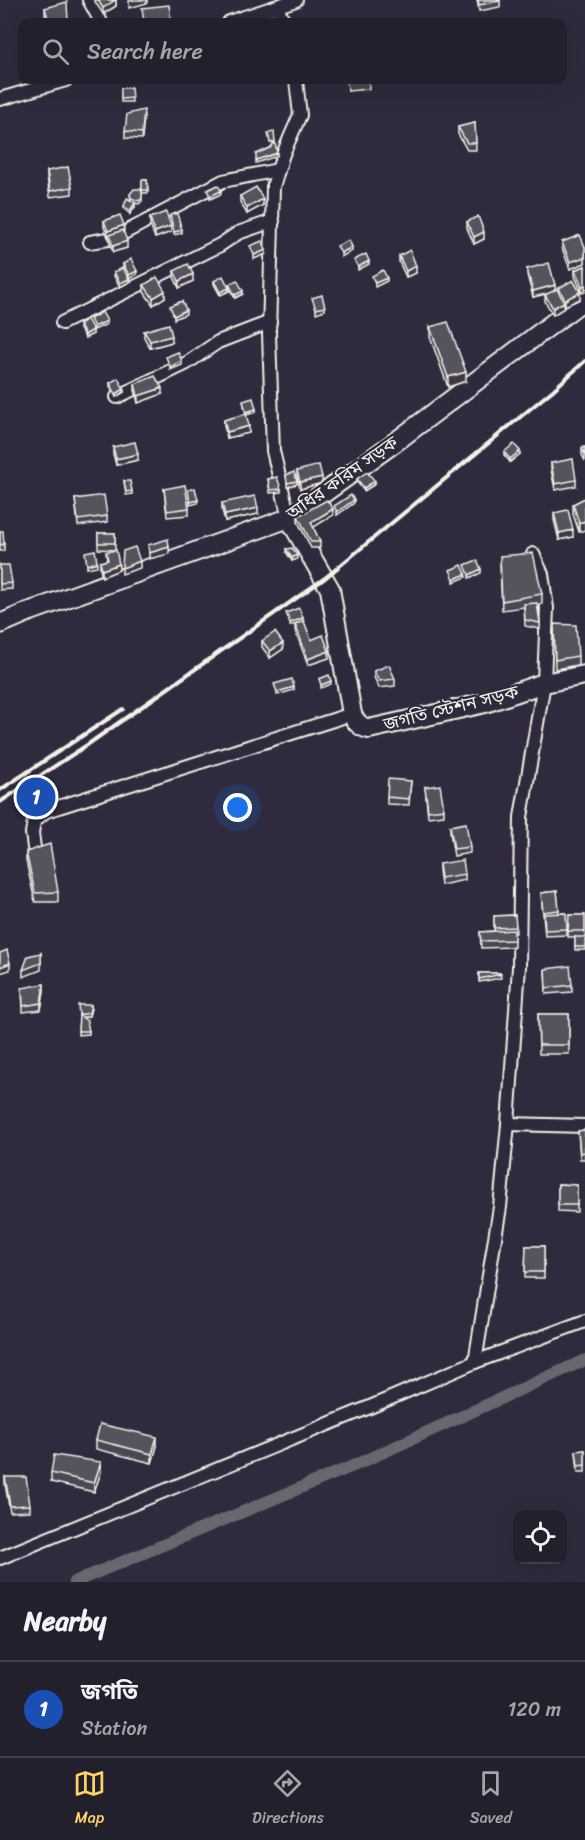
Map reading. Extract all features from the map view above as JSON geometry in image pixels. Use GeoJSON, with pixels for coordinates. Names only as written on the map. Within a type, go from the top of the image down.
{"type":"FeatureCollection","features":[{"type":"Feature","properties":{"kind":"main road","name":"অধির করিম সড়ক"},"geometry":{"type":"LineString","coordinates":[[0,624],[288,518],[394,443],[584,302]]}},
{"type":"Feature","properties":{"kind":"main road"},"geometry":{"type":"LineString","coordinates":[[288,518],[330,589],[352,714]]}},
{"type":"Feature","properties":{"kind":"main road","name":"জগতি স্টেশন সড়ক"},"geometry":{"type":"LineString","coordinates":[[352,714],[358,724],[369,729],[485,703],[544,683],[585,675]]}},
{"type":"Feature","properties":{"kind":"street"},"geometry":{"type":"LineString","coordinates":[[89,0],[99,18]]}},
{"type":"Feature","properties":{"kind":"street"},"geometry":{"type":"LineString","coordinates":[[242,18],[296,0]]}},
{"type":"Feature","properties":{"kind":"street"},"geometry":{"type":"LineString","coordinates":[[277,7],[282,18]]}},
{"type":"Feature","properties":{"kind":"street"},"geometry":{"type":"LineString","coordinates":[[0,99],[52,84]]}},
{"type":"Feature","properties":{"kind":"street"},"geometry":{"type":"LineString","coordinates":[[288,518],[273,452],[270,322],[273,187],[283,154],[300,114],[296,84]]}},
{"type":"Feature","properties":{"kind":"street"},"geometry":{"type":"LineString","coordinates":[[90,242],[124,233],[223,181],[278,170]]}},
{"type":"Feature","properties":{"kind":"street"},"geometry":{"type":"LineString","coordinates":[[62,323],[220,245],[238,232],[273,221]]}},
{"type":"Feature","properties":{"kind":"street"},"geometry":{"type":"LineString","coordinates":[[117,397],[187,363],[218,342],[270,322]]}},
{"type":"Feature","properties":{"kind":"street"},"geometry":{"type":"LineString","coordinates":[[475,1362],[500,1207],[508,1124],[519,967],[521,817],[544,683],[547,608],[542,574],[533,554]]}},
{"type":"Feature","properties":{"kind":"street"},"geometry":{"type":"LineString","coordinates":[[34,848],[32,833],[34,821],[46,811],[352,714]]}},
{"type":"Feature","properties":{"kind":"street"},"geometry":{"type":"LineString","coordinates":[[508,1124],[585,1126]]}},
{"type":"Feature","properties":{"kind":"street"},"geometry":{"type":"LineString","coordinates":[[0,1558],[475,1362],[585,1321]]}},
{"type":"Feature","properties":{"kind":"building"},"geometry":{"type":"Polygon","coordinates":[[[98,0],[115,0],[103,8],[98,0]]]}},
{"type":"Feature","properties":{"kind":"building"},"geometry":{"type":"Polygon","coordinates":[[[478,0],[500,0],[500,1],[479,5],[478,0]]]}},
{"type":"Feature","properties":{"kind":"building"},"geometry":{"type":"Polygon","coordinates":[[[67,2],[68,18],[48,18],[45,8],[67,2]]]}},
{"type":"Feature","properties":{"kind":"building"},"geometry":{"type":"Polygon","coordinates":[[[169,5],[171,18],[143,18],[142,8],[169,5]]]}},
{"type":"Feature","properties":{"kind":"building"},"geometry":{"type":"Polygon","coordinates":[[[121,88],[131,88],[132,98],[121,99],[121,88]]]}},
{"type":"Feature","properties":{"kind":"building"},"geometry":{"type":"Polygon","coordinates":[[[144,110],[142,133],[125,131],[127,114],[144,110]]]}},
{"type":"Feature","properties":{"kind":"building"},"geometry":{"type":"Polygon","coordinates":[[[475,123],[476,143],[467,143],[458,127],[475,123]]]}},
{"type":"Feature","properties":{"kind":"building"},"geometry":{"type":"Polygon","coordinates":[[[274,132],[275,142],[270,143],[268,133],[274,132]]]}},
{"type":"Feature","properties":{"kind":"building"},"geometry":{"type":"Polygon","coordinates":[[[275,142],[277,153],[256,160],[256,154],[270,148],[275,142]]]}},
{"type":"Feature","properties":{"kind":"building"},"geometry":{"type":"Polygon","coordinates":[[[68,167],[72,187],[50,191],[47,171],[68,167]]]}},
{"type":"Feature","properties":{"kind":"building"},"geometry":{"type":"Polygon","coordinates":[[[142,180],[147,180],[148,190],[142,190],[142,180]]]}},
{"type":"Feature","properties":{"kind":"building"},"geometry":{"type":"Polygon","coordinates":[[[218,185],[221,191],[210,196],[207,190],[218,185]]]}},
{"type":"Feature","properties":{"kind":"building"},"geometry":{"type":"Polygon","coordinates":[[[256,187],[263,199],[247,208],[240,196],[256,187]]]}},
{"type":"Feature","properties":{"kind":"building"},"geometry":{"type":"Polygon","coordinates":[[[134,189],[140,189],[142,192],[142,198],[139,201],[131,198],[130,194],[134,189]]]}},
{"type":"Feature","properties":{"kind":"building"},"geometry":{"type":"Polygon","coordinates":[[[127,198],[135,203],[130,211],[124,206],[127,198]]]}},
{"type":"Feature","properties":{"kind":"building"},"geometry":{"type":"Polygon","coordinates":[[[166,212],[171,226],[155,232],[150,218],[166,212]]]}},
{"type":"Feature","properties":{"kind":"building"},"geometry":{"type":"Polygon","coordinates":[[[177,213],[182,230],[174,232],[170,215],[177,213]]]}},
{"type":"Feature","properties":{"kind":"building"},"geometry":{"type":"Polygon","coordinates":[[[120,215],[124,225],[108,231],[104,221],[120,215]]]}},
{"type":"Feature","properties":{"kind":"building"},"geometry":{"type":"Polygon","coordinates":[[[478,216],[484,232],[474,237],[467,222],[478,216]]]}},
{"type":"Feature","properties":{"kind":"building"},"geometry":{"type":"Polygon","coordinates":[[[123,230],[127,241],[113,246],[109,235],[123,230]]]}},
{"type":"Feature","properties":{"kind":"building"},"geometry":{"type":"Polygon","coordinates":[[[580,235],[585,247],[585,257],[570,262],[562,242],[580,235]]]}},
{"type":"Feature","properties":{"kind":"building"},"geometry":{"type":"Polygon","coordinates":[[[349,240],[352,247],[341,253],[337,246],[349,240]]]}},
{"type":"Feature","properties":{"kind":"building"},"geometry":{"type":"Polygon","coordinates":[[[262,241],[266,250],[254,255],[250,246],[262,241]]]}},
{"type":"Feature","properties":{"kind":"building"},"geometry":{"type":"Polygon","coordinates":[[[410,250],[416,266],[406,271],[399,256],[410,250]]]}},
{"type":"Feature","properties":{"kind":"building"},"geometry":{"type":"Polygon","coordinates":[[[366,254],[369,261],[358,267],[354,260],[366,254]]]}},
{"type":"Feature","properties":{"kind":"building"},"geometry":{"type":"Polygon","coordinates":[[[131,259],[137,271],[129,275],[123,264],[131,259]]]}},
{"type":"Feature","properties":{"kind":"building"},"geometry":{"type":"Polygon","coordinates":[[[549,263],[555,285],[533,291],[527,269],[549,263]]]}},
{"type":"Feature","properties":{"kind":"building"},"geometry":{"type":"Polygon","coordinates":[[[188,264],[193,274],[179,281],[174,271],[188,264]]]}},
{"type":"Feature","properties":{"kind":"building"},"geometry":{"type":"Polygon","coordinates":[[[585,266],[585,285],[582,286],[575,270],[585,266]]]}},
{"type":"Feature","properties":{"kind":"building"},"geometry":{"type":"Polygon","coordinates":[[[123,268],[129,279],[120,283],[114,272],[123,268]]]}},
{"type":"Feature","properties":{"kind":"building"},"geometry":{"type":"Polygon","coordinates":[[[383,270],[387,278],[375,283],[372,276],[383,270]]]}},
{"type":"Feature","properties":{"kind":"building"},"geometry":{"type":"Polygon","coordinates":[[[223,276],[229,288],[220,292],[214,281],[223,276]]]}},
{"type":"Feature","properties":{"kind":"building"},"geometry":{"type":"Polygon","coordinates":[[[157,277],[165,291],[153,298],[144,285],[157,277]]]}},
{"type":"Feature","properties":{"kind":"building"},"geometry":{"type":"Polygon","coordinates":[[[237,280],[243,291],[235,295],[229,284],[237,280]]]}},
{"type":"Feature","properties":{"kind":"building"},"geometry":{"type":"Polygon","coordinates":[[[573,280],[580,292],[565,300],[559,288],[573,280]]]}},
{"type":"Feature","properties":{"kind":"building"},"geometry":{"type":"Polygon","coordinates":[[[557,289],[564,302],[553,308],[545,295],[557,289]]]}},
{"type":"Feature","properties":{"kind":"building"},"geometry":{"type":"Polygon","coordinates":[[[322,295],[325,307],[316,309],[312,298],[322,295]]]}},
{"type":"Feature","properties":{"kind":"building"},"geometry":{"type":"Polygon","coordinates":[[[182,301],[186,310],[174,316],[170,306],[182,301]]]}},
{"type":"Feature","properties":{"kind":"building"},"geometry":{"type":"Polygon","coordinates":[[[102,312],[107,321],[94,327],[90,319],[102,312]]]}},
{"type":"Feature","properties":{"kind":"building"},"geometry":{"type":"Polygon","coordinates":[[[87,319],[93,330],[85,335],[79,324],[87,319]]]}},
{"type":"Feature","properties":{"kind":"building"},"geometry":{"type":"Polygon","coordinates":[[[448,322],[466,372],[448,377],[430,327],[448,322]]]}},
{"type":"Feature","properties":{"kind":"building"},"geometry":{"type":"Polygon","coordinates":[[[169,324],[172,336],[150,341],[144,331],[169,324]]]}},
{"type":"Feature","properties":{"kind":"building"},"geometry":{"type":"Polygon","coordinates":[[[178,352],[182,361],[170,367],[166,357],[178,352]]]}},
{"type":"Feature","properties":{"kind":"building"},"geometry":{"type":"Polygon","coordinates":[[[155,376],[162,388],[138,396],[135,384],[155,376]]]}},
{"type":"Feature","properties":{"kind":"building"},"geometry":{"type":"Polygon","coordinates":[[[118,378],[124,389],[116,394],[110,383],[118,378]]]}},
{"type":"Feature","properties":{"kind":"building"},"geometry":{"type":"Polygon","coordinates":[[[253,398],[256,409],[246,412],[243,401],[253,398]]]}},
{"type":"Feature","properties":{"kind":"building"},"geometry":{"type":"Polygon","coordinates":[[[246,414],[249,426],[227,432],[224,420],[246,414]]]}},
{"type":"Feature","properties":{"kind":"building"},"geometry":{"type":"Polygon","coordinates":[[[135,442],[138,454],[116,459],[113,447],[135,442]]]}},
{"type":"Feature","properties":{"kind":"building"},"geometry":{"type":"Polygon","coordinates":[[[514,444],[520,451],[510,459],[504,452],[514,444]]]}},
{"type":"Feature","properties":{"kind":"building"},"geometry":{"type":"Polygon","coordinates":[[[573,459],[576,480],[555,484],[551,463],[573,459]]]}},
{"type":"Feature","properties":{"kind":"building"},"geometry":{"type":"Polygon","coordinates":[[[319,465],[322,477],[300,482],[297,471],[319,465]]]}},
{"type":"Feature","properties":{"kind":"building"},"geometry":{"type":"Polygon","coordinates":[[[294,472],[297,481],[287,483],[286,475],[294,472]]]}},
{"type":"Feature","properties":{"kind":"building"},"geometry":{"type":"Polygon","coordinates":[[[367,472],[375,481],[364,488],[357,479],[367,472]]]}},
{"type":"Feature","properties":{"kind":"building"},"geometry":{"type":"Polygon","coordinates":[[[277,477],[281,489],[270,490],[268,479],[277,477]]]}},
{"type":"Feature","properties":{"kind":"building"},"geometry":{"type":"Polygon","coordinates":[[[124,481],[130,481],[132,491],[126,492],[124,481]]]}},
{"type":"Feature","properties":{"kind":"building"},"geometry":{"type":"Polygon","coordinates":[[[185,485],[189,508],[167,511],[164,489],[185,485]]]}},
{"type":"Feature","properties":{"kind":"building"},"geometry":{"type":"Polygon","coordinates":[[[195,488],[198,500],[190,502],[188,490],[195,488]]]}},
{"type":"Feature","properties":{"kind":"building"},"geometry":{"type":"Polygon","coordinates":[[[104,495],[107,516],[78,520],[75,499],[104,495]]]}},
{"type":"Feature","properties":{"kind":"building"},"geometry":{"type":"Polygon","coordinates":[[[351,495],[354,500],[337,512],[334,506],[351,495]]]}},
{"type":"Feature","properties":{"kind":"building"},"geometry":{"type":"Polygon","coordinates":[[[255,496],[258,508],[225,515],[222,503],[255,496]]]}},
{"type":"Feature","properties":{"kind":"building"},"geometry":{"type":"Polygon","coordinates":[[[585,498],[585,521],[579,523],[573,504],[585,498]]]}},
{"type":"Feature","properties":{"kind":"building"},"geometry":{"type":"Polygon","coordinates":[[[327,500],[333,509],[311,522],[320,542],[311,542],[298,516],[327,500]]]}},
{"type":"Feature","properties":{"kind":"building"},"geometry":{"type":"Polygon","coordinates":[[[568,510],[573,530],[559,533],[554,513],[568,510]]]}},
{"type":"Feature","properties":{"kind":"building"},"geometry":{"type":"Polygon","coordinates":[[[0,531],[3,531],[4,544],[0,545],[0,531]]]}},
{"type":"Feature","properties":{"kind":"building"},"geometry":{"type":"Polygon","coordinates":[[[98,533],[115,533],[115,543],[98,543],[98,533]]]}},
{"type":"Feature","properties":{"kind":"building"},"geometry":{"type":"Polygon","coordinates":[[[168,539],[169,547],[149,553],[148,545],[168,539]]]}},
{"type":"Feature","properties":{"kind":"building"},"geometry":{"type":"Polygon","coordinates":[[[135,547],[140,561],[122,568],[123,551],[135,547]]]}},
{"type":"Feature","properties":{"kind":"building"},"geometry":{"type":"Polygon","coordinates":[[[292,548],[297,555],[292,558],[286,549],[292,548]]]}},
{"type":"Feature","properties":{"kind":"building"},"geometry":{"type":"Polygon","coordinates":[[[95,550],[97,562],[87,565],[85,552],[95,550]]]}},
{"type":"Feature","properties":{"kind":"building"},"geometry":{"type":"Polygon","coordinates":[[[116,550],[119,564],[102,570],[100,562],[108,560],[106,552],[116,550]]]}},
{"type":"Feature","properties":{"kind":"building"},"geometry":{"type":"Polygon","coordinates":[[[533,553],[542,594],[502,601],[500,556],[533,553]]]}},
{"type":"Feature","properties":{"kind":"building"},"geometry":{"type":"Polygon","coordinates":[[[477,560],[481,569],[469,575],[465,565],[477,560]]]}},
{"type":"Feature","properties":{"kind":"building"},"geometry":{"type":"Polygon","coordinates":[[[0,565],[9,565],[12,583],[0,584],[0,565]]]}},
{"type":"Feature","properties":{"kind":"building"},"geometry":{"type":"Polygon","coordinates":[[[462,565],[466,574],[454,579],[450,570],[462,565]]]}},
{"type":"Feature","properties":{"kind":"building"},"geometry":{"type":"Polygon","coordinates":[[[537,603],[540,623],[525,620],[524,604],[537,603]]]}},
{"type":"Feature","properties":{"kind":"building"},"geometry":{"type":"Polygon","coordinates":[[[299,608],[303,618],[290,623],[286,613],[299,608]]]}},
{"type":"Feature","properties":{"kind":"building"},"geometry":{"type":"Polygon","coordinates":[[[304,621],[311,640],[323,635],[329,651],[308,659],[295,624],[304,621]]]}},
{"type":"Feature","properties":{"kind":"building"},"geometry":{"type":"Polygon","coordinates":[[[554,624],[576,625],[578,656],[555,660],[554,624]]]}},
{"type":"Feature","properties":{"kind":"building"},"geometry":{"type":"Polygon","coordinates":[[[275,632],[283,643],[270,651],[262,641],[275,632]]]}},
{"type":"Feature","properties":{"kind":"building"},"geometry":{"type":"Polygon","coordinates":[[[389,665],[395,679],[379,681],[374,671],[389,665]]]}},
{"type":"Feature","properties":{"kind":"building"},"geometry":{"type":"Polygon","coordinates":[[[329,675],[331,681],[321,685],[319,679],[329,675]]]}},
{"type":"Feature","properties":{"kind":"building"},"geometry":{"type":"Polygon","coordinates":[[[292,679],[294,687],[277,692],[274,684],[292,679]]]}},
{"type":"Feature","properties":{"kind":"building"},"geometry":{"type":"Polygon","coordinates":[[[388,779],[411,781],[409,799],[387,797],[388,779]]]}},
{"type":"Feature","properties":{"kind":"building"},"geometry":{"type":"Polygon","coordinates":[[[440,785],[444,809],[428,811],[425,787],[440,785]]]}},
{"type":"Feature","properties":{"kind":"building"},"geometry":{"type":"Polygon","coordinates":[[[466,823],[470,847],[454,849],[450,826],[466,823]]]}},
{"type":"Feature","properties":{"kind":"building"},"geometry":{"type":"Polygon","coordinates":[[[50,844],[58,892],[35,893],[26,852],[50,844]]]}},
{"type":"Feature","properties":{"kind":"building"},"geometry":{"type":"Polygon","coordinates":[[[463,860],[465,874],[441,878],[439,864],[463,860]]]}},
{"type":"Feature","properties":{"kind":"building"},"geometry":{"type":"Polygon","coordinates":[[[557,891],[559,910],[543,912],[541,893],[557,891]]]}},
{"type":"Feature","properties":{"kind":"building"},"geometry":{"type":"Polygon","coordinates":[[[566,913],[567,929],[545,930],[544,914],[566,913]]]}},
{"type":"Feature","properties":{"kind":"building"},"geometry":{"type":"Polygon","coordinates":[[[515,915],[516,927],[494,928],[494,916],[515,915]]]}},
{"type":"Feature","properties":{"kind":"building"},"geometry":{"type":"Polygon","coordinates":[[[569,915],[585,915],[585,931],[568,931],[569,915]]]}},
{"type":"Feature","properties":{"kind":"building"},"geometry":{"type":"Polygon","coordinates":[[[514,930],[514,940],[481,941],[480,932],[514,930]]]}},
{"type":"Feature","properties":{"kind":"building"},"geometry":{"type":"Polygon","coordinates":[[[575,937],[585,937],[585,947],[575,947],[575,937]]]}},
{"type":"Feature","properties":{"kind":"building"},"geometry":{"type":"Polygon","coordinates":[[[7,950],[10,963],[0,967],[0,953],[7,950]]]}},
{"type":"Feature","properties":{"kind":"building"},"geometry":{"type":"Polygon","coordinates":[[[41,953],[41,963],[23,970],[28,956],[41,953]]]}},
{"type":"Feature","properties":{"kind":"building"},"geometry":{"type":"Polygon","coordinates":[[[570,966],[572,985],[546,988],[545,969],[570,966]]]}},
{"type":"Feature","properties":{"kind":"building"},"geometry":{"type":"Polygon","coordinates":[[[479,973],[500,973],[501,974],[479,979],[479,973]]]}},
{"type":"Feature","properties":{"kind":"building"},"geometry":{"type":"Polygon","coordinates":[[[44,984],[41,1003],[23,1006],[22,988],[44,984]]]}},
{"type":"Feature","properties":{"kind":"building"},"geometry":{"type":"Polygon","coordinates":[[[78,1005],[91,1005],[89,1013],[79,1015],[78,1005]]]}},
{"type":"Feature","properties":{"kind":"building"},"geometry":{"type":"Polygon","coordinates":[[[538,1014],[569,1014],[569,1045],[539,1045],[538,1014]]]}},
{"type":"Feature","properties":{"kind":"building"},"geometry":{"type":"Polygon","coordinates":[[[79,1015],[87,1021],[89,1031],[78,1031],[79,1015]]]}},
{"type":"Feature","properties":{"kind":"building"},"geometry":{"type":"Polygon","coordinates":[[[585,1130],[585,1152],[580,1153],[578,1131],[585,1130]]]}},
{"type":"Feature","properties":{"kind":"building"},"geometry":{"type":"Polygon","coordinates":[[[558,1184],[577,1185],[577,1205],[558,1205],[558,1184]]]}},
{"type":"Feature","properties":{"kind":"building"},"geometry":{"type":"Polygon","coordinates":[[[526,1246],[544,1246],[544,1272],[525,1272],[526,1246]]]}},
{"type":"Feature","properties":{"kind":"building"},"geometry":{"type":"Polygon","coordinates":[[[100,1424],[157,1437],[152,1454],[96,1440],[100,1424]]]}},
{"type":"Feature","properties":{"kind":"building"},"geometry":{"type":"Polygon","coordinates":[[[585,1450],[585,1465],[578,1466],[576,1451],[585,1450]]]}},
{"type":"Feature","properties":{"kind":"building"},"geometry":{"type":"Polygon","coordinates":[[[54,1455],[101,1462],[94,1483],[51,1473],[54,1455]]]}},
{"type":"Feature","properties":{"kind":"building"},"geometry":{"type":"Polygon","coordinates":[[[5,1477],[26,1477],[30,1505],[10,1506],[5,1477]]]}},
{"type":"Feature","properties":{"kind":"waterway"},"geometry":{"type":"LineString","coordinates":[[74,1582],[353,1466],[585,1360]]}},
{"type":"Feature","properties":{"kind":"railway"},"geometry":{"type":"LineString","coordinates":[[0,802],[87,745],[325,578],[585,361]]}},
{"type":"Feature","properties":{"kind":"railway"},"geometry":{"type":"LineString","coordinates":[[0,790],[123,709]]}},
{"type":"Feature","properties":{"kind":"place","name":"জগতি"},"geometry":{"type":"Point","coordinates":[36,797]}}]}
